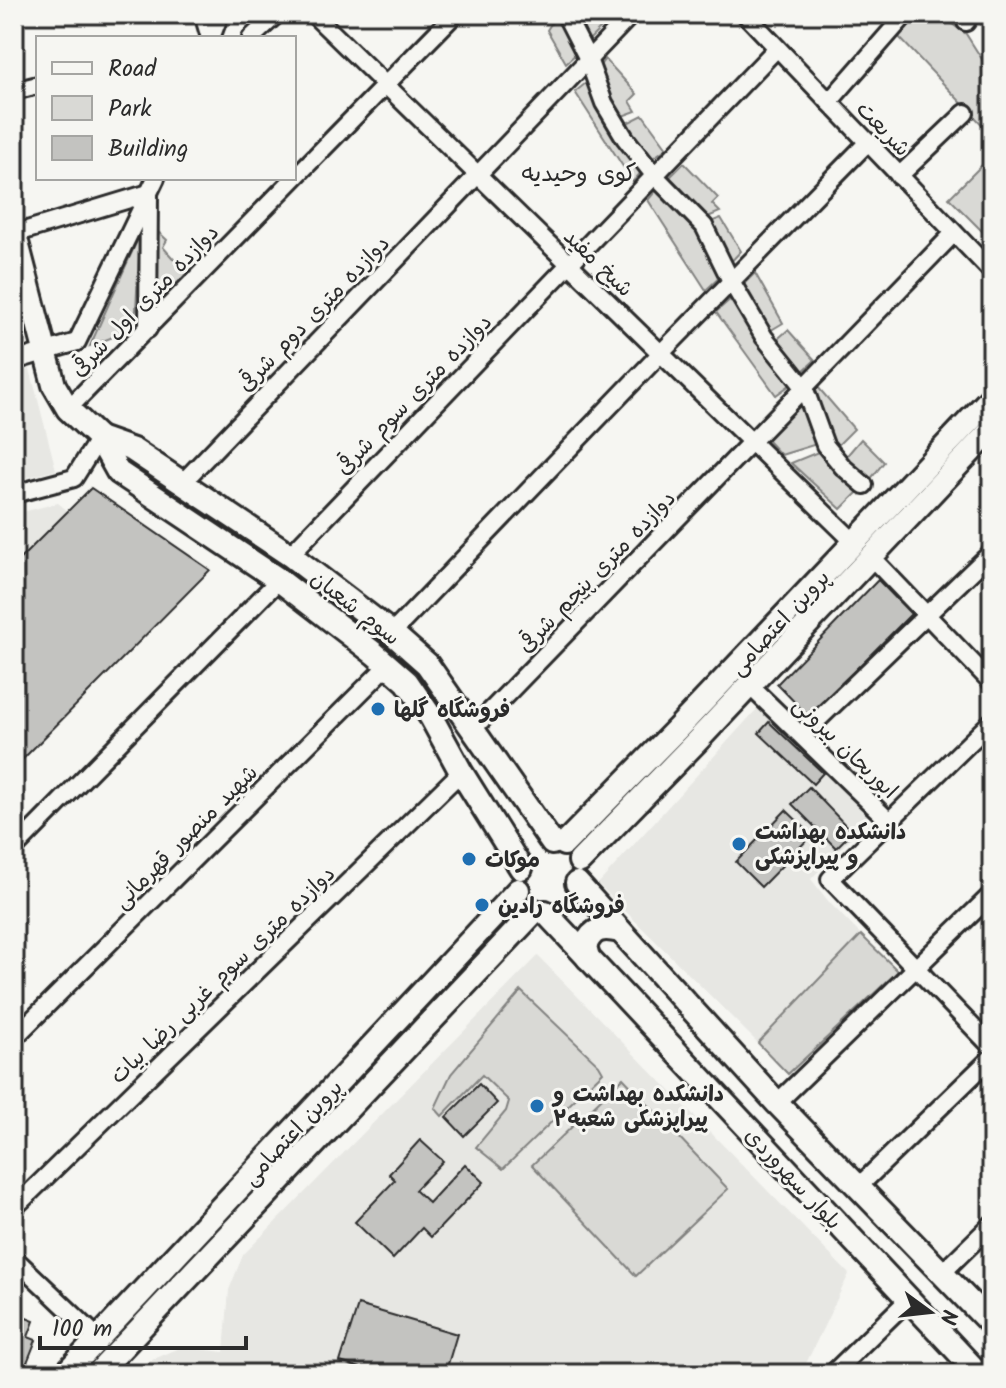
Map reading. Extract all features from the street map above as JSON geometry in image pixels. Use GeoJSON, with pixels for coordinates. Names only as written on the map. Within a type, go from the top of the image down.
{"type":"FeatureCollection","features":[{"type":"Feature","properties":{"kind":"main road","name":"سوم شعبان"},"geometry":{"type":"LineString","coordinates":[[14,233],[54,385],[68,409],[99,438],[118,472],[279,580],[407,682],[500,834],[519,879]]}},
{"type":"Feature","properties":{"kind":"main road","name":"پروین اعتصامی"},"geometry":{"type":"LineString","coordinates":[[580,861],[749,685],[992,397]]}},
{"type":"Feature","properties":{"kind":"main road","name":"پروین اعتصامی"},"geometry":{"type":"LineString","coordinates":[[558,844],[992,429]]}},
{"type":"Feature","properties":{"kind":"main road","name":"سوم شعبان"},"geometry":{"type":"LineString","coordinates":[[99,438],[133,450],[290,555],[392,633],[427,664],[528,809],[558,844]]}},
{"type":"Feature","properties":{"kind":"main road"},"geometry":{"type":"LineString","coordinates":[[500,834],[518,835],[524,831],[528,824],[528,809]]}},
{"type":"Feature","properties":{"kind":"main road"},"geometry":{"type":"LineString","coordinates":[[558,844],[575,851],[580,861],[577,883],[562,903],[540,911],[526,906],[519,879],[529,856],[540,846],[558,844]]}},
{"type":"Feature","properties":{"kind":"main road","name":"پروین اعتصامی"},"geometry":{"type":"LineString","coordinates":[[65,1374],[519,879]]}},
{"type":"Feature","properties":{"kind":"main road","name":"بلوار سهروردی"},"geometry":{"type":"LineString","coordinates":[[577,883],[777,1103],[992,1325]]}},
{"type":"Feature","properties":{"kind":"main road","name":"پروین اعتصامی"},"geometry":{"type":"LineString","coordinates":[[97,1374],[540,911]]}},
{"type":"Feature","properties":{"kind":"main road","name":"بلوار سهروردی"},"geometry":{"type":"LineString","coordinates":[[540,911],[588,958],[979,1374]]}},
{"type":"Feature","properties":{"kind":"main road"},"geometry":{"type":"LineString","coordinates":[[588,958],[585,946],[595,931],[603,928],[620,931]]}},
{"type":"Feature","properties":{"kind":"street"},"geometry":{"type":"LineString","coordinates":[[203,14],[210,36]]}},
{"type":"Feature","properties":{"kind":"street"},"geometry":{"type":"LineString","coordinates":[[212,36],[220,14]]}},
{"type":"Feature","properties":{"kind":"street"},"geometry":{"type":"LineString","coordinates":[[253,36],[277,14]]}},
{"type":"Feature","properties":{"kind":"street","name":"شیخ مفید"},"geometry":{"type":"LineString","coordinates":[[313,14],[862,550],[992,683]]}},
{"type":"Feature","properties":{"kind":"street","name":"دوازده متری اول شرقی"},"geometry":{"type":"LineString","coordinates":[[296,177],[455,14]]}},
{"type":"Feature","properties":{"kind":"street"},"geometry":{"type":"LineString","coordinates":[[565,14],[588,59],[604,103],[625,138],[654,175],[704,226],[731,281],[764,337],[804,387],[825,445],[843,467],[864,485]]}},
{"type":"Feature","properties":{"kind":"street","name":"دوازده متری دوم شرقی"},"geometry":{"type":"LineString","coordinates":[[182,483],[476,173],[632,14]]}},
{"type":"Feature","properties":{"kind":"street"},"geometry":{"type":"LineString","coordinates":[[829,102],[906,14]]}},
{"type":"Feature","properties":{"kind":"street","name":"شریعت"},"geometry":{"type":"LineString","coordinates":[[755,17],[777,48],[992,272]]}},
{"type":"Feature","properties":{"kind":"street","name":"دوازده متری سوم شرقی"},"geometry":{"type":"LineString","coordinates":[[290,555],[777,48]]}},
{"type":"Feature","properties":{"kind":"street"},"geometry":{"type":"LineString","coordinates":[[14,91],[36,86]]}},
{"type":"Feature","properties":{"kind":"street"},"geometry":{"type":"LineString","coordinates":[[899,176],[965,113]]}},
{"type":"Feature","properties":{"kind":"street"},"geometry":{"type":"LineString","coordinates":[[392,633],[868,142]]}},
{"type":"Feature","properties":{"kind":"street","name":"دوازده متری اول شرقی"},"geometry":{"type":"LineString","coordinates":[[68,409],[293,180]]}},
{"type":"Feature","properties":{"kind":"street"},"geometry":{"type":"LineString","coordinates":[[148,329],[153,186]]}},
{"type":"Feature","properties":{"kind":"street"},"geometry":{"type":"LineString","coordinates":[[14,233],[153,186]]}},
{"type":"Feature","properties":{"kind":"street"},"geometry":{"type":"LineString","coordinates":[[14,361],[77,342],[153,186]]}},
{"type":"Feature","properties":{"kind":"street","name":"دوازده متری پنجم شرقی"},"geometry":{"type":"LineString","coordinates":[[472,730],[954,233]]}},
{"type":"Feature","properties":{"kind":"street"},"geometry":{"type":"LineString","coordinates":[[14,494],[74,478],[99,438]]}},
{"type":"Feature","properties":{"kind":"street"},"geometry":{"type":"LineString","coordinates":[[802,735],[992,552]]}},
{"type":"Feature","properties":{"kind":"street"},"geometry":{"type":"LineString","coordinates":[[14,849],[279,580]]}},
{"type":"Feature","properties":{"kind":"street","name":"شهید منصور قهرمانی"},"geometry":{"type":"LineString","coordinates":[[14,1038],[388,665]]}},
{"type":"Feature","properties":{"kind":"street","name":"ابوریحان بیرونی"},"geometry":{"type":"LineString","coordinates":[[749,685],[889,821],[830,879],[992,1047]]}},
{"type":"Feature","properties":{"kind":"street"},"geometry":{"type":"LineString","coordinates":[[889,821],[992,721]]}},
{"type":"Feature","properties":{"kind":"street","name":"دوازده متری سوم غربی رضا بیات"},"geometry":{"type":"LineString","coordinates":[[14,1208],[461,772]]}},
{"type":"Feature","properties":{"kind":"street"},"geometry":{"type":"LineString","coordinates":[[777,1103],[992,894]]}},
{"type":"Feature","properties":{"kind":"street"},"geometry":{"type":"LineString","coordinates":[[858,1187],[992,1057]]}},
{"type":"Feature","properties":{"kind":"street"},"geometry":{"type":"LineString","coordinates":[[942,1273],[992,1224]]}},
{"type":"Feature","properties":{"kind":"street"},"geometry":{"type":"LineString","coordinates":[[14,1258],[99,1339]]}},
{"type":"Feature","properties":{"kind":"street"},"geometry":{"type":"LineString","coordinates":[[832,1374],[908,1300]]}},
{"type":"Feature","properties":{"kind":"shaded area"},"geometry":{"type":"Polygon","coordinates":[[[30,369],[56,470],[14,481],[14,373],[30,369]]]}},
{"type":"Feature","properties":{"kind":"shaded area"},"geometry":{"type":"Polygon","coordinates":[[[58,503],[68,511],[14,565],[14,514],[58,503]]]}},
{"type":"Feature","properties":{"kind":"shaded area","name":"دانشکده بهداشت و پیراپزشکی"},"geometry":{"type":"Polygon","coordinates":[[[766,699],[878,810],[811,879],[861,935],[758,1043],[598,884],[766,699]]]}},
{"type":"Feature","properties":{"kind":"shaded area","name":"دانشکده بهداشت و پیراپزشکى شعبه۲"},"geometry":{"type":"Polygon","coordinates":[[[538,956],[849,1274],[801,1374],[130,1374],[147,1362],[182,1347],[224,1352],[229,1290],[243,1255],[538,956]]]}},
{"type":"Feature","properties":{"kind":"green space"},"geometry":{"type":"Polygon","coordinates":[[[557,14],[578,52],[566,63],[547,30],[557,14]]]}},
{"type":"Feature","properties":{"kind":"green space"},"geometry":{"type":"Polygon","coordinates":[[[569,14],[592,14],[603,26],[586,43],[569,14]]]}},
{"type":"Feature","properties":{"kind":"green space"},"geometry":{"type":"Polygon","coordinates":[[[877,14],[938,14],[966,34],[992,75],[992,135],[877,14]]]}},
{"type":"Feature","properties":{"kind":"green space"},"geometry":{"type":"Polygon","coordinates":[[[605,59],[637,94],[630,101],[636,111],[617,118],[597,69],[605,59]]]}},
{"type":"Feature","properties":{"kind":"green space"},"geometry":{"type":"Polygon","coordinates":[[[586,83],[602,113],[642,171],[633,182],[575,92],[586,83]]]}},
{"type":"Feature","properties":{"kind":"green space"},"geometry":{"type":"Polygon","coordinates":[[[643,115],[667,148],[650,160],[623,125],[643,115]]]}},
{"type":"Feature","properties":{"kind":"green space"},"geometry":{"type":"Polygon","coordinates":[[[992,155],[992,241],[949,198],[992,155]]]}},
{"type":"Feature","properties":{"kind":"green space"},"geometry":{"type":"Polygon","coordinates":[[[684,163],[718,198],[712,204],[720,212],[703,219],[667,180],[684,163]]]}},
{"type":"Feature","properties":{"kind":"green space"},"geometry":{"type":"Polygon","coordinates":[[[659,187],[705,238],[722,275],[706,290],[648,200],[659,187]]]}},
{"type":"Feature","properties":{"kind":"green space"},"geometry":{"type":"Polygon","coordinates":[[[721,218],[741,251],[728,265],[708,223],[721,218]]]}},
{"type":"Feature","properties":{"kind":"green space"},"geometry":{"type":"Polygon","coordinates":[[[153,227],[167,240],[163,247],[187,274],[155,309],[153,227]]]}},
{"type":"Feature","properties":{"kind":"green space"},"geometry":{"type":"Polygon","coordinates":[[[140,234],[136,310],[131,330],[90,346],[140,234]]]}},
{"type":"Feature","properties":{"kind":"green space"},"geometry":{"type":"Polygon","coordinates":[[[755,273],[783,323],[768,332],[740,288],[755,273]]]}},
{"type":"Feature","properties":{"kind":"green space"},"geometry":{"type":"Polygon","coordinates":[[[733,297],[794,382],[776,395],[716,312],[733,297]]]}},
{"type":"Feature","properties":{"kind":"green space"},"geometry":{"type":"Polygon","coordinates":[[[788,330],[815,360],[802,372],[774,342],[788,330]]]}},
{"type":"Feature","properties":{"kind":"green space"},"geometry":{"type":"Polygon","coordinates":[[[817,386],[854,429],[834,449],[810,395],[817,386]]]}},
{"type":"Feature","properties":{"kind":"green space"},"geometry":{"type":"Polygon","coordinates":[[[798,405],[802,405],[820,443],[781,455],[766,439],[798,405]]]}},
{"type":"Feature","properties":{"kind":"green space"},"geometry":{"type":"Polygon","coordinates":[[[861,439],[884,462],[869,481],[844,459],[861,439]]]}},
{"type":"Feature","properties":{"kind":"green space"},"geometry":{"type":"Polygon","coordinates":[[[823,450],[860,490],[841,509],[791,463],[823,450]]]}},
{"type":"Feature","properties":{"kind":"green space"},"geometry":{"type":"Polygon","coordinates":[[[861,935],[898,971],[788,1074],[758,1043],[861,935]]]}},
{"type":"Feature","properties":{"kind":"green space"},"geometry":{"type":"Polygon","coordinates":[[[521,991],[603,1072],[503,1169],[476,1147],[506,1111],[509,1101],[482,1075],[442,1116],[435,1108],[451,1074],[521,991]]]}},
{"type":"Feature","properties":{"kind":"green space"},"geometry":{"type":"Polygon","coordinates":[[[623,1078],[728,1189],[636,1276],[532,1165],[623,1078]]]}},
{"type":"Feature","properties":{"kind":"building"},"geometry":{"type":"Polygon","coordinates":[[[91,488],[210,570],[14,768],[14,565],[91,488]]]}},
{"type":"Feature","properties":{"kind":"building"},"geometry":{"type":"Polygon","coordinates":[[[878,580],[911,614],[809,717],[777,684],[878,580]]]}},
{"type":"Feature","properties":{"kind":"building"},"geometry":{"type":"Polygon","coordinates":[[[769,722],[823,773],[813,784],[759,733],[769,722]]]}},
{"type":"Feature","properties":{"kind":"building"},"geometry":{"type":"Polygon","coordinates":[[[809,787],[852,832],[836,848],[792,804],[809,787]]]}},
{"type":"Feature","properties":{"kind":"building"},"geometry":{"type":"Polygon","coordinates":[[[786,810],[812,835],[761,887],[736,862],[786,810]]]}},
{"type":"Feature","properties":{"kind":"building"},"geometry":{"type":"Polygon","coordinates":[[[479,1084],[497,1103],[464,1136],[446,1117],[479,1084]]]}},
{"type":"Feature","properties":{"kind":"building"},"geometry":{"type":"Polygon","coordinates":[[[420,1140],[443,1161],[415,1190],[429,1203],[465,1164],[484,1182],[431,1237],[422,1228],[393,1259],[355,1222],[395,1180],[389,1174],[420,1140]]]}},
{"type":"Feature","properties":{"kind":"building"},"geometry":{"type":"Polygon","coordinates":[[[358,1305],[457,1334],[445,1374],[381,1374],[340,1362],[358,1305]]]}},
{"type":"Feature","properties":{"kind":"building"},"geometry":{"type":"Polygon","coordinates":[[[14,1313],[34,1321],[28,1337],[36,1340],[24,1370],[16,1367],[14,1372],[14,1313]]]}},
{"type":"Feature","properties":{"kind":"place","name":"فروشگاه گلها"},"geometry":{"type":"Point","coordinates":[378,709]}},
{"type":"Feature","properties":{"kind":"place","name":"دانشکده بهداشت و پیراپزشکی"},"geometry":{"type":"Point","coordinates":[739,844]}},
{"type":"Feature","properties":{"kind":"place","name":"موکات"},"geometry":{"type":"Point","coordinates":[469,859]}},
{"type":"Feature","properties":{"kind":"place","name":"فروشگاه رادین"},"geometry":{"type":"Point","coordinates":[482,905]}},
{"type":"Feature","properties":{"kind":"place","name":"دانشکده بهداشت و پیراپزشکى شعبه۲"},"geometry":{"type":"Point","coordinates":[537,1106]}},
{"type":"Feature","properties":{"kind":"district","name":"کوی وحیدیه"},"geometry":{"type":"Point","coordinates":[579,173]}}]}
